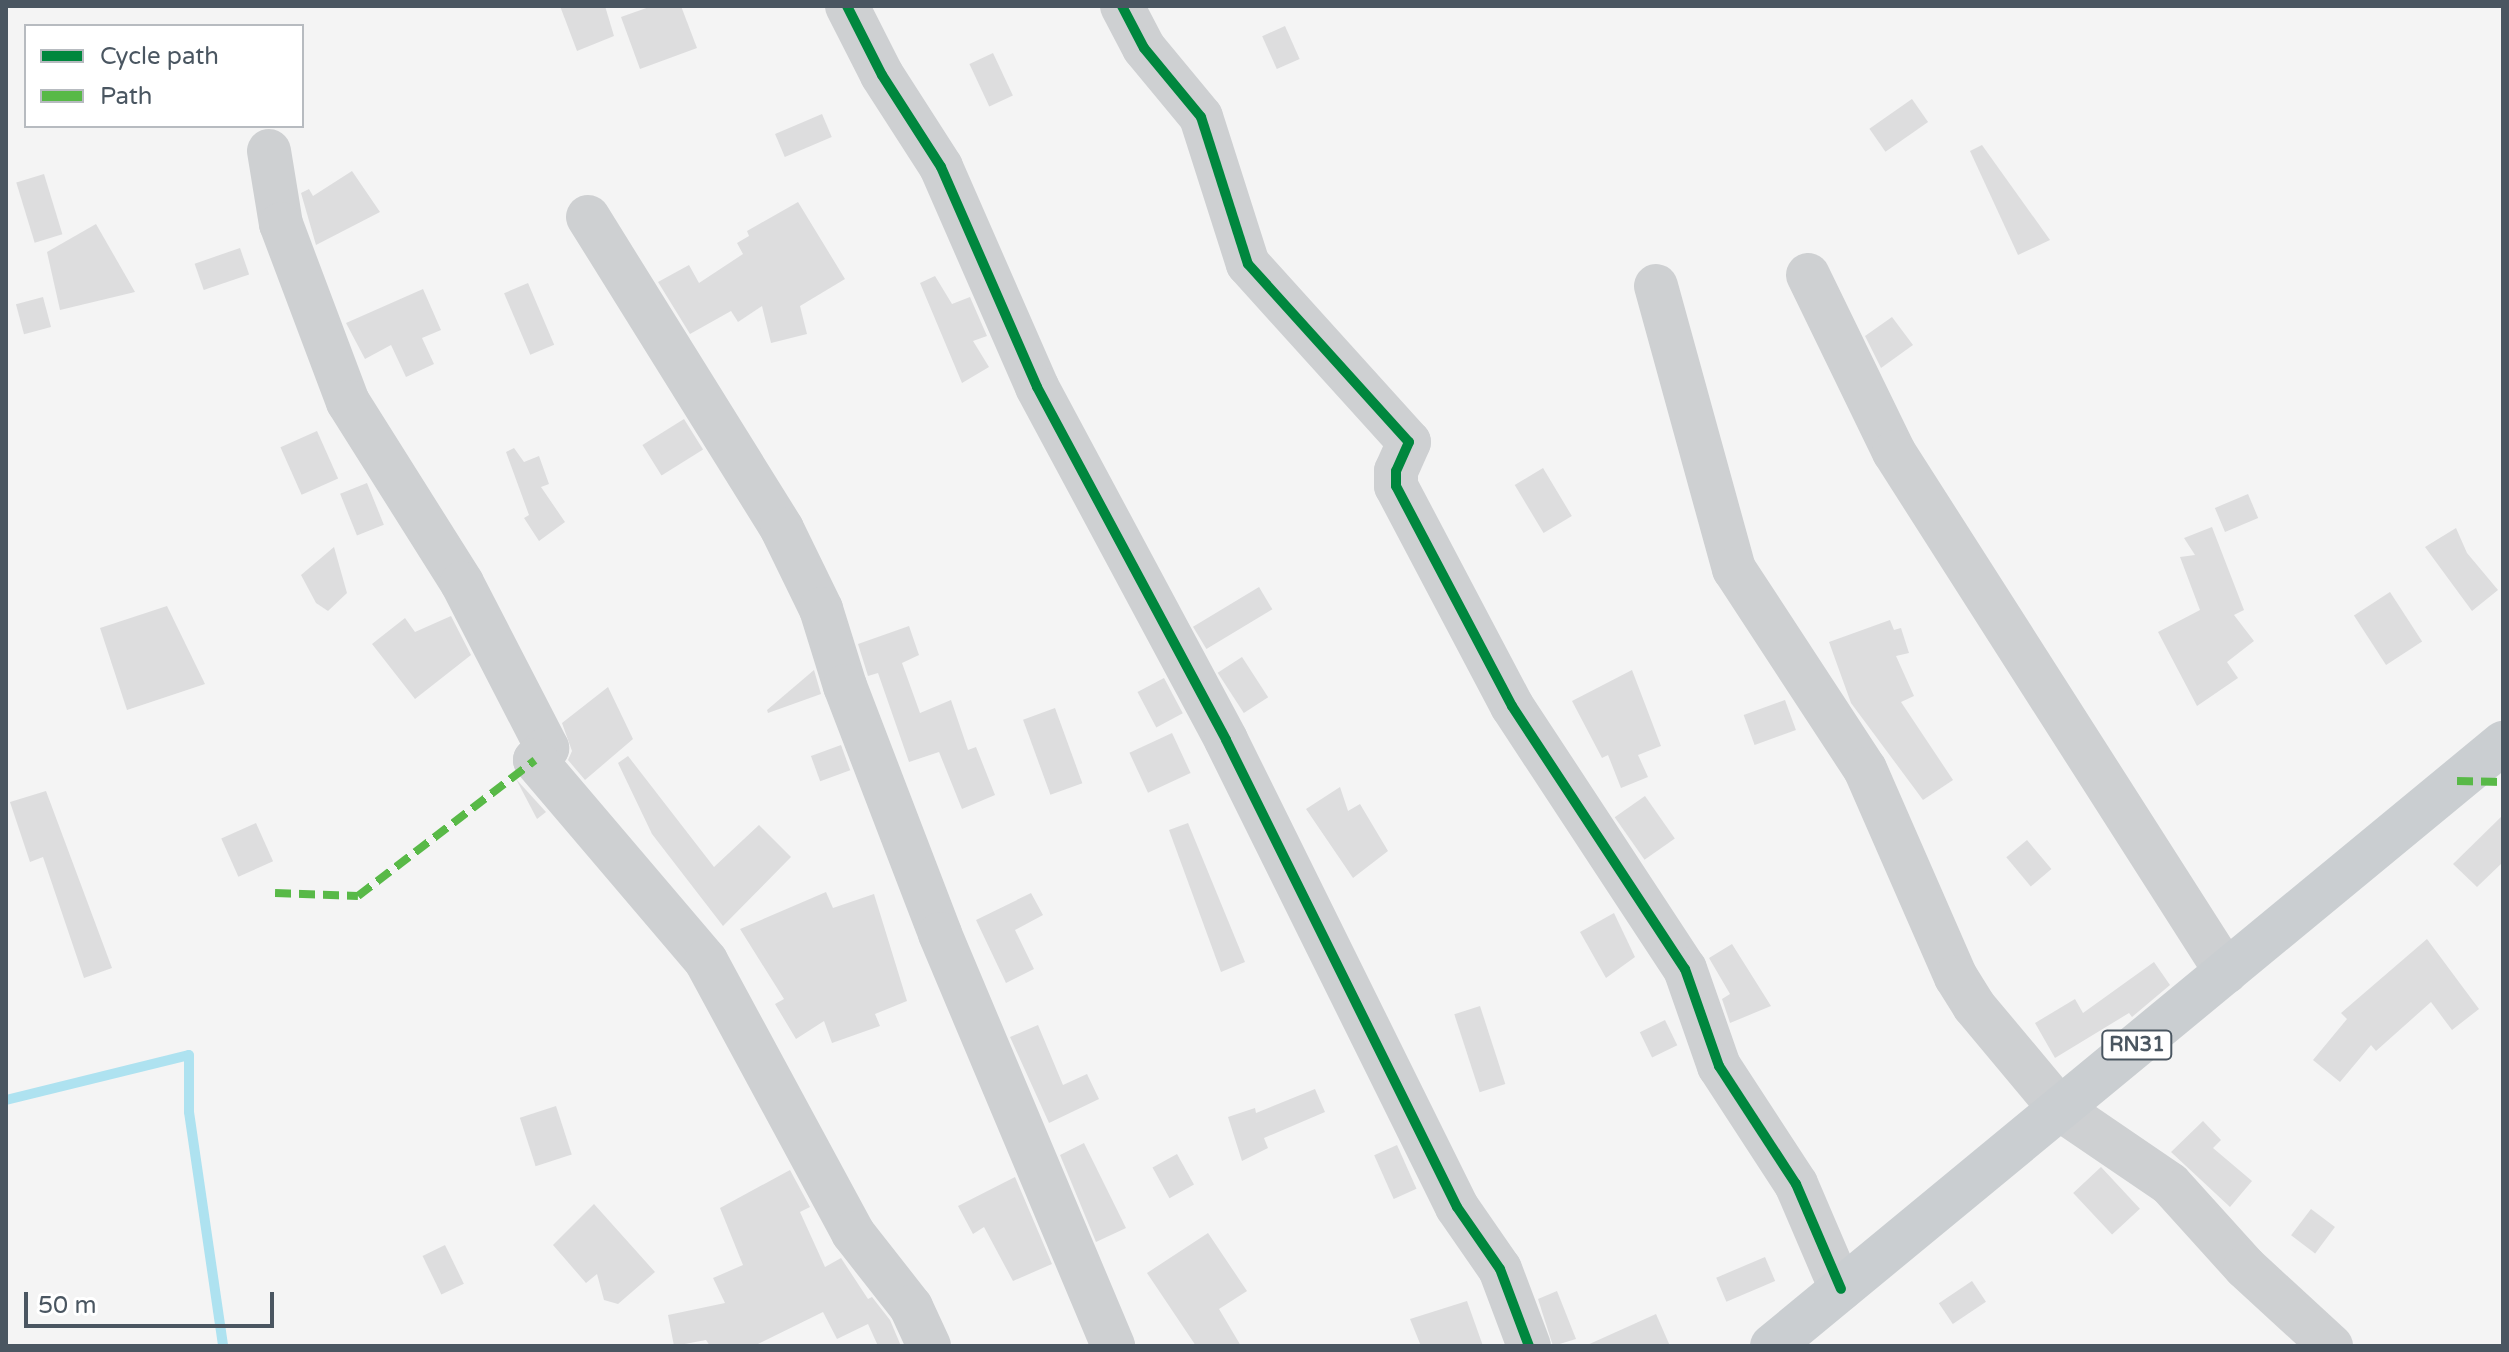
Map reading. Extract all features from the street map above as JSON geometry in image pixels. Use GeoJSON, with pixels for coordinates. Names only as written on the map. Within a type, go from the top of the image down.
{"type":"FeatureCollection","features":[{"type":"Feature","properties":{"kind":"main road","name":"RN31"},"geometry":{"type":"LineString","coordinates":[[1772,1346],[2503,743]]}},
{"type":"Feature","properties":{"kind":"street"},"geometry":{"type":"LineString","coordinates":[[847,6],[882,75],[941,167],[1037,387],[1226,740],[1290,876],[1405,1092],[1457,1207],[1500,1269],[1529,1346]]}},
{"type":"Feature","properties":{"kind":"street"},"geometry":{"type":"LineString","coordinates":[[1122,6],[1144,48],[1201,117],[1248,264],[1409,442],[1396,471],[1396,486],[1512,706],[1685,969],[1719,1066],[1796,1184],[1841,1289]]}},
{"type":"Feature","properties":{"kind":"street"},"geometry":{"type":"LineString","coordinates":[[269,151],[281,224],[348,402],[462,583],[547,748],[535,760],[706,961],[853,1233],[911,1307],[929,1346]]}},
{"type":"Feature","properties":{"kind":"street"},"geometry":{"type":"LineString","coordinates":[[588,217],[782,529],[821,609],[940,934],[1113,1346]]}},
{"type":"Feature","properties":{"kind":"street"},"geometry":{"type":"LineString","coordinates":[[1808,275],[1894,452],[2226,972]]}},
{"type":"Feature","properties":{"kind":"street"},"geometry":{"type":"LineString","coordinates":[[1656,286],[1745,593],[1865,769],[1956,977],[2060,1109],[2170,1184],[2245,1267],[2331,1346]]}},
{"type":"Feature","properties":{"kind":"building"},"geometry":{"type":"Polygon","coordinates":[[[560,6],[605,6],[614,36],[577,51],[560,6]]]}},
{"type":"Feature","properties":{"kind":"building"},"geometry":{"type":"Polygon","coordinates":[[[652,6],[681,6],[697,48],[640,69],[621,17],[652,6]]]}},
{"type":"Feature","properties":{"kind":"building"},"geometry":{"type":"Polygon","coordinates":[[[1285,26],[1300,59],[1277,69],[1262,36],[1285,26]]]}},
{"type":"Feature","properties":{"kind":"building"},"geometry":{"type":"Polygon","coordinates":[[[993,53],[1013,96],[989,107],[969,64],[993,53]]]}},
{"type":"Feature","properties":{"kind":"building"},"geometry":{"type":"Polygon","coordinates":[[[1912,99],[1928,122],[1885,152],[1869,129],[1912,99]]]}},
{"type":"Feature","properties":{"kind":"building"},"geometry":{"type":"Polygon","coordinates":[[[822,114],[832,137],[785,157],[775,134],[822,114]]]}},
{"type":"Feature","properties":{"kind":"building"},"geometry":{"type":"Polygon","coordinates":[[[1982,145],[2050,240],[2018,255],[1970,151],[1982,145]]]}},
{"type":"Feature","properties":{"kind":"building"},"geometry":{"type":"Polygon","coordinates":[[[352,171],[380,212],[316,245],[301,193],[309,189],[313,196],[352,171]]]}},
{"type":"Feature","properties":{"kind":"building"},"geometry":{"type":"Polygon","coordinates":[[[44,174],[62,234],[35,243],[16,182],[44,174]]]}},
{"type":"Feature","properties":{"kind":"building"},"geometry":{"type":"Polygon","coordinates":[[[798,202],[845,279],[800,306],[807,334],[771,343],[762,306],[738,322],[731,311],[690,334],[658,282],[689,265],[699,283],[743,254],[737,243],[749,236],[747,231],[798,202]]]}},
{"type":"Feature","properties":{"kind":"building"},"geometry":{"type":"Polygon","coordinates":[[[96,224],[135,292],[60,310],[47,252],[96,224]]]}},
{"type":"Feature","properties":{"kind":"building"},"geometry":{"type":"Polygon","coordinates":[[[240,248],[249,274],[204,290],[195,264],[240,248]]]}},
{"type":"Feature","properties":{"kind":"building"},"geometry":{"type":"Polygon","coordinates":[[[935,276],[952,304],[970,297],[987,336],[973,341],[989,367],[962,383],[920,283],[935,276]]]}},
{"type":"Feature","properties":{"kind":"building"},"geometry":{"type":"Polygon","coordinates":[[[528,283],[554,345],[530,355],[504,293],[528,283]]]}},
{"type":"Feature","properties":{"kind":"building"},"geometry":{"type":"Polygon","coordinates":[[[423,289],[441,330],[422,338],[434,364],[406,377],[391,345],[365,359],[346,323],[423,289]]]}},
{"type":"Feature","properties":{"kind":"building"},"geometry":{"type":"Polygon","coordinates":[[[43,297],[51,327],[24,334],[16,304],[43,297]]]}},
{"type":"Feature","properties":{"kind":"building"},"geometry":{"type":"Polygon","coordinates":[[[1892,317],[1913,345],[1881,368],[1865,336],[1892,317]]]}},
{"type":"Feature","properties":{"kind":"building"},"geometry":{"type":"Polygon","coordinates":[[[684,419],[703,450],[662,475],[642,445],[684,419]]]}},
{"type":"Feature","properties":{"kind":"building"},"geometry":{"type":"Polygon","coordinates":[[[317,431],[338,479],[302,495],[280,447],[317,431]]]}},
{"type":"Feature","properties":{"kind":"building"},"geometry":{"type":"Polygon","coordinates":[[[514,448],[524,462],[539,456],[549,484],[541,487],[565,522],[539,541],[524,518],[529,515],[506,452],[514,448]]]}},
{"type":"Feature","properties":{"kind":"building"},"geometry":{"type":"Polygon","coordinates":[[[1543,468],[1572,516],[1544,533],[1515,485],[1543,468]]]}},
{"type":"Feature","properties":{"kind":"building"},"geometry":{"type":"Polygon","coordinates":[[[367,483],[384,525],[357,536],[340,494],[367,483]]]}},
{"type":"Feature","properties":{"kind":"building"},"geometry":{"type":"Polygon","coordinates":[[[2248,494],[2258,518],[2225,532],[2215,508],[2248,494]]]}},
{"type":"Feature","properties":{"kind":"building"},"geometry":{"type":"Polygon","coordinates":[[[2212,527],[2244,610],[2234,615],[2254,641],[2227,662],[2238,678],[2197,706],[2158,632],[2200,610],[2180,557],[2195,555],[2184,538],[2212,527]]]}},
{"type":"Feature","properties":{"kind":"building"},"geometry":{"type":"Polygon","coordinates":[[[2456,528],[2467,553],[2498,590],[2472,611],[2425,547],[2456,528]]]}},
{"type":"Feature","properties":{"kind":"building"},"geometry":{"type":"Polygon","coordinates":[[[334,547],[347,593],[328,611],[316,603],[301,575],[334,547]]]}},
{"type":"Feature","properties":{"kind":"building"},"geometry":{"type":"Polygon","coordinates":[[[1259,587],[1272,609],[1206,649],[1193,627],[1259,587]]]}},
{"type":"Feature","properties":{"kind":"building"},"geometry":{"type":"Polygon","coordinates":[[[2390,592],[2422,641],[2386,665],[2354,615],[2390,592]]]}},
{"type":"Feature","properties":{"kind":"building"},"geometry":{"type":"Polygon","coordinates":[[[167,606],[205,684],[127,710],[100,628],[167,606]]]}},
{"type":"Feature","properties":{"kind":"building"},"geometry":{"type":"Polygon","coordinates":[[[451,616],[471,655],[415,699],[372,644],[405,618],[415,632],[451,616]]]}},
{"type":"Feature","properties":{"kind":"building"},"geometry":{"type":"Polygon","coordinates":[[[1890,620],[1894,630],[1901,628],[1909,653],[1896,656],[1914,696],[1901,702],[1953,780],[1923,800],[1851,703],[1829,642],[1890,620]]]}},
{"type":"Feature","properties":{"kind":"building"},"geometry":{"type":"Polygon","coordinates":[[[909,626],[919,655],[902,663],[920,713],[951,700],[968,750],[976,747],[995,795],[962,809],[939,752],[909,762],[878,673],[868,676],[858,644],[909,626]]]}},
{"type":"Feature","properties":{"kind":"building"},"geometry":{"type":"Polygon","coordinates":[[[1242,657],[1268,697],[1244,713],[1218,673],[1242,657]]]}},
{"type":"Feature","properties":{"kind":"building"},"geometry":{"type":"Polygon","coordinates":[[[814,670],[821,694],[768,713],[767,710],[814,670]]]}},
{"type":"Feature","properties":{"kind":"building"},"geometry":{"type":"Polygon","coordinates":[[[1632,670],[1661,746],[1638,755],[1648,777],[1621,788],[1608,755],[1602,758],[1572,701],[1632,670]]]}},
{"type":"Feature","properties":{"kind":"building"},"geometry":{"type":"Polygon","coordinates":[[[1164,678],[1183,713],[1156,727],[1138,692],[1164,678]]]}},
{"type":"Feature","properties":{"kind":"building"},"geometry":{"type":"Polygon","coordinates":[[[608,687],[633,739],[585,780],[568,760],[572,751],[562,723],[608,687]]]}},
{"type":"Feature","properties":{"kind":"building"},"geometry":{"type":"Polygon","coordinates":[[[1785,700],[1796,730],[1755,745],[1744,715],[1785,700]]]}},
{"type":"Feature","properties":{"kind":"building"},"geometry":{"type":"Polygon","coordinates":[[[1055,708],[1082,783],[1050,795],[1023,720],[1055,708]]]}},
{"type":"Feature","properties":{"kind":"building"},"geometry":{"type":"Polygon","coordinates":[[[1172,733],[1191,773],[1148,793],[1129,753],[1172,733]]]}},
{"type":"Feature","properties":{"kind":"building"},"geometry":{"type":"Polygon","coordinates":[[[841,745],[850,770],[820,781],[811,756],[841,745]]]}},
{"type":"Feature","properties":{"kind":"building"},"geometry":{"type":"Polygon","coordinates":[[[628,756],[714,867],[759,825],[791,857],[723,926],[652,834],[618,763],[628,756]]]}},
{"type":"Feature","properties":{"kind":"building"},"geometry":{"type":"Polygon","coordinates":[[[516,779],[546,812],[537,819],[516,779]]]}},
{"type":"Feature","properties":{"kind":"building"},"geometry":{"type":"Polygon","coordinates":[[[1340,787],[1348,811],[1360,804],[1388,851],[1353,878],[1306,809],[1340,787]]]}},
{"type":"Feature","properties":{"kind":"building"},"geometry":{"type":"Polygon","coordinates":[[[46,791],[112,968],[84,978],[43,857],[30,862],[10,802],[46,791]]]}},
{"type":"Feature","properties":{"kind":"building"},"geometry":{"type":"Polygon","coordinates":[[[1645,796],[1675,839],[1645,860],[1615,817],[1645,796]]]}},
{"type":"Feature","properties":{"kind":"building"},"geometry":{"type":"Polygon","coordinates":[[[2503,815],[2503,862],[2477,887],[2453,864],[2503,815]]]}},
{"type":"Feature","properties":{"kind":"building"},"geometry":{"type":"Polygon","coordinates":[[[256,823],[273,861],[238,877],[221,838],[256,823]]]}},
{"type":"Feature","properties":{"kind":"building"},"geometry":{"type":"Polygon","coordinates":[[[1188,823],[1245,962],[1221,972],[1169,830],[1188,823]]]}},
{"type":"Feature","properties":{"kind":"building"},"geometry":{"type":"Polygon","coordinates":[[[2027,840],[2051,869],[2031,886],[2006,857],[2027,840]]]}},
{"type":"Feature","properties":{"kind":"building"},"geometry":{"type":"Polygon","coordinates":[[[826,892],[833,908],[874,894],[907,1001],[875,1014],[880,1026],[832,1043],[824,1021],[796,1039],[775,1004],[784,999],[740,929],[826,892]]]}},
{"type":"Feature","properties":{"kind":"building"},"geometry":{"type":"Polygon","coordinates":[[[1031,893],[1043,915],[1015,930],[1034,969],[1006,983],[976,920],[1031,893]]]}},
{"type":"Feature","properties":{"kind":"building"},"geometry":{"type":"Polygon","coordinates":[[[1614,913],[1635,957],[1606,978],[1580,932],[1614,913]]]}},
{"type":"Feature","properties":{"kind":"building"},"geometry":{"type":"Polygon","coordinates":[[[2427,939],[2479,1009],[2452,1030],[2431,1002],[2376,1051],[2371,1045],[2340,1082],[2313,1060],[2347,1019],[2341,1013],[2427,939]]]}},
{"type":"Feature","properties":{"kind":"building"},"geometry":{"type":"Polygon","coordinates":[[[1732,944],[1771,1006],[1730,1023],[1722,999],[1730,994],[1709,958],[1732,944]]]}},
{"type":"Feature","properties":{"kind":"building"},"geometry":{"type":"Polygon","coordinates":[[[2154,962],[2170,985],[2132,1017],[2129,1013],[2055,1058],[2035,1023],[2075,999],[2083,1013],[2154,962]]]}},
{"type":"Feature","properties":{"kind":"building"},"geometry":{"type":"Polygon","coordinates":[[[1480,1006],[1505,1084],[1480,1092],[1454,1014],[1480,1006]]]}},
{"type":"Feature","properties":{"kind":"building"},"geometry":{"type":"Polygon","coordinates":[[[1665,1020],[1677,1045],[1652,1057],[1640,1032],[1665,1020]]]}},
{"type":"Feature","properties":{"kind":"building"},"geometry":{"type":"Polygon","coordinates":[[[1038,1025],[1063,1085],[1087,1074],[1099,1099],[1049,1123],[1010,1037],[1038,1025]]]}},
{"type":"Feature","properties":{"kind":"building"},"geometry":{"type":"Polygon","coordinates":[[[1315,1089],[1325,1112],[1264,1138],[1268,1148],[1242,1161],[1228,1117],[1255,1108],[1256,1113],[1315,1089]]]}},
{"type":"Feature","properties":{"kind":"building"},"geometry":{"type":"Polygon","coordinates":[[[556,1106],[572,1155],[536,1166],[520,1118],[556,1106]]]}},
{"type":"Feature","properties":{"kind":"building"},"geometry":{"type":"Polygon","coordinates":[[[2203,1121],[2221,1140],[2213,1148],[2252,1181],[2230,1207],[2171,1152],[2203,1121]]]}},
{"type":"Feature","properties":{"kind":"building"},"geometry":{"type":"Polygon","coordinates":[[[1084,1143],[1126,1228],[1096,1242],[1060,1155],[1084,1143]]]}},
{"type":"Feature","properties":{"kind":"building"},"geometry":{"type":"Polygon","coordinates":[[[1397,1145],[1417,1189],[1394,1199],[1374,1155],[1397,1145]]]}},
{"type":"Feature","properties":{"kind":"building"},"geometry":{"type":"Polygon","coordinates":[[[1177,1154],[1194,1185],[1169,1198],[1153,1168],[1177,1154]]]}},
{"type":"Feature","properties":{"kind":"building"},"geometry":{"type":"Polygon","coordinates":[[[2101,1167],[2140,1209],[2112,1235],[2073,1193],[2101,1167]]]}},
{"type":"Feature","properties":{"kind":"building"},"geometry":{"type":"Polygon","coordinates":[[[790,1170],[810,1207],[800,1212],[825,1267],[841,1258],[868,1299],[872,1297],[890,1320],[901,1346],[878,1346],[868,1324],[837,1339],[823,1312],[754,1346],[710,1346],[706,1340],[674,1346],[668,1315],[725,1303],[713,1278],[743,1265],[720,1208],[790,1170]]]}},
{"type":"Feature","properties":{"kind":"building"},"geometry":{"type":"Polygon","coordinates":[[[1015,1177],[1052,1264],[1013,1281],[984,1227],[973,1234],[958,1206],[1015,1177]]]}},
{"type":"Feature","properties":{"kind":"building"},"geometry":{"type":"Polygon","coordinates":[[[594,1204],[655,1272],[618,1304],[604,1300],[597,1274],[586,1283],[553,1245],[594,1204]]]}},
{"type":"Feature","properties":{"kind":"building"},"geometry":{"type":"Polygon","coordinates":[[[2311,1209],[2335,1227],[2315,1253],[2291,1235],[2311,1209]]]}},
{"type":"Feature","properties":{"kind":"building"},"geometry":{"type":"Polygon","coordinates":[[[1208,1233],[1247,1291],[1219,1309],[1241,1346],[1196,1346],[1147,1273],[1208,1233]]]}},
{"type":"Feature","properties":{"kind":"building"},"geometry":{"type":"Polygon","coordinates":[[[445,1245],[464,1284],[441,1295],[423,1256],[445,1245]]]}},
{"type":"Feature","properties":{"kind":"building"},"geometry":{"type":"Polygon","coordinates":[[[1765,1257],[1775,1281],[1726,1302],[1716,1278],[1765,1257]]]}},
{"type":"Feature","properties":{"kind":"building"},"geometry":{"type":"Polygon","coordinates":[[[1972,1281],[1986,1302],[1953,1324],[1939,1303],[1972,1281]]]}},
{"type":"Feature","properties":{"kind":"building"},"geometry":{"type":"Polygon","coordinates":[[[1557,1291],[1576,1339],[1553,1346],[1538,1299],[1557,1291]]]}},
{"type":"Feature","properties":{"kind":"building"},"geometry":{"type":"Polygon","coordinates":[[[1467,1301],[1483,1346],[1421,1346],[1410,1319],[1467,1301]]]}},
{"type":"Feature","properties":{"kind":"building"},"geometry":{"type":"Polygon","coordinates":[[[1656,1314],[1670,1346],[1585,1346],[1656,1314]]]}},
{"type":"Feature","properties":{"kind":"waterway"},"geometry":{"type":"LineString","coordinates":[[6,1100],[189,1055],[189,1112],[223,1346]]}},
{"type":"Feature","properties":{"kind":"marked path"},"geometry":{"type":"LineString","coordinates":[[275,893],[358,896],[535,760]]}},
{"type":"Feature","properties":{"kind":"marked path"},"geometry":{"type":"LineString","coordinates":[[2457,781],[2503,782]]}},
{"type":"Feature","properties":{"kind":"cycle path"},"geometry":{"type":"LineString","coordinates":[[847,6],[882,75],[941,167],[1037,387],[1226,740],[1457,1207],[1500,1269],[1529,1346]]}},
{"type":"Feature","properties":{"kind":"cycle path"},"geometry":{"type":"LineString","coordinates":[[1122,6],[1144,48],[1201,117],[1248,264],[1409,442],[1396,471],[1396,486],[1512,706],[1685,969],[1719,1066],[1796,1184],[1841,1289]]}}]}
